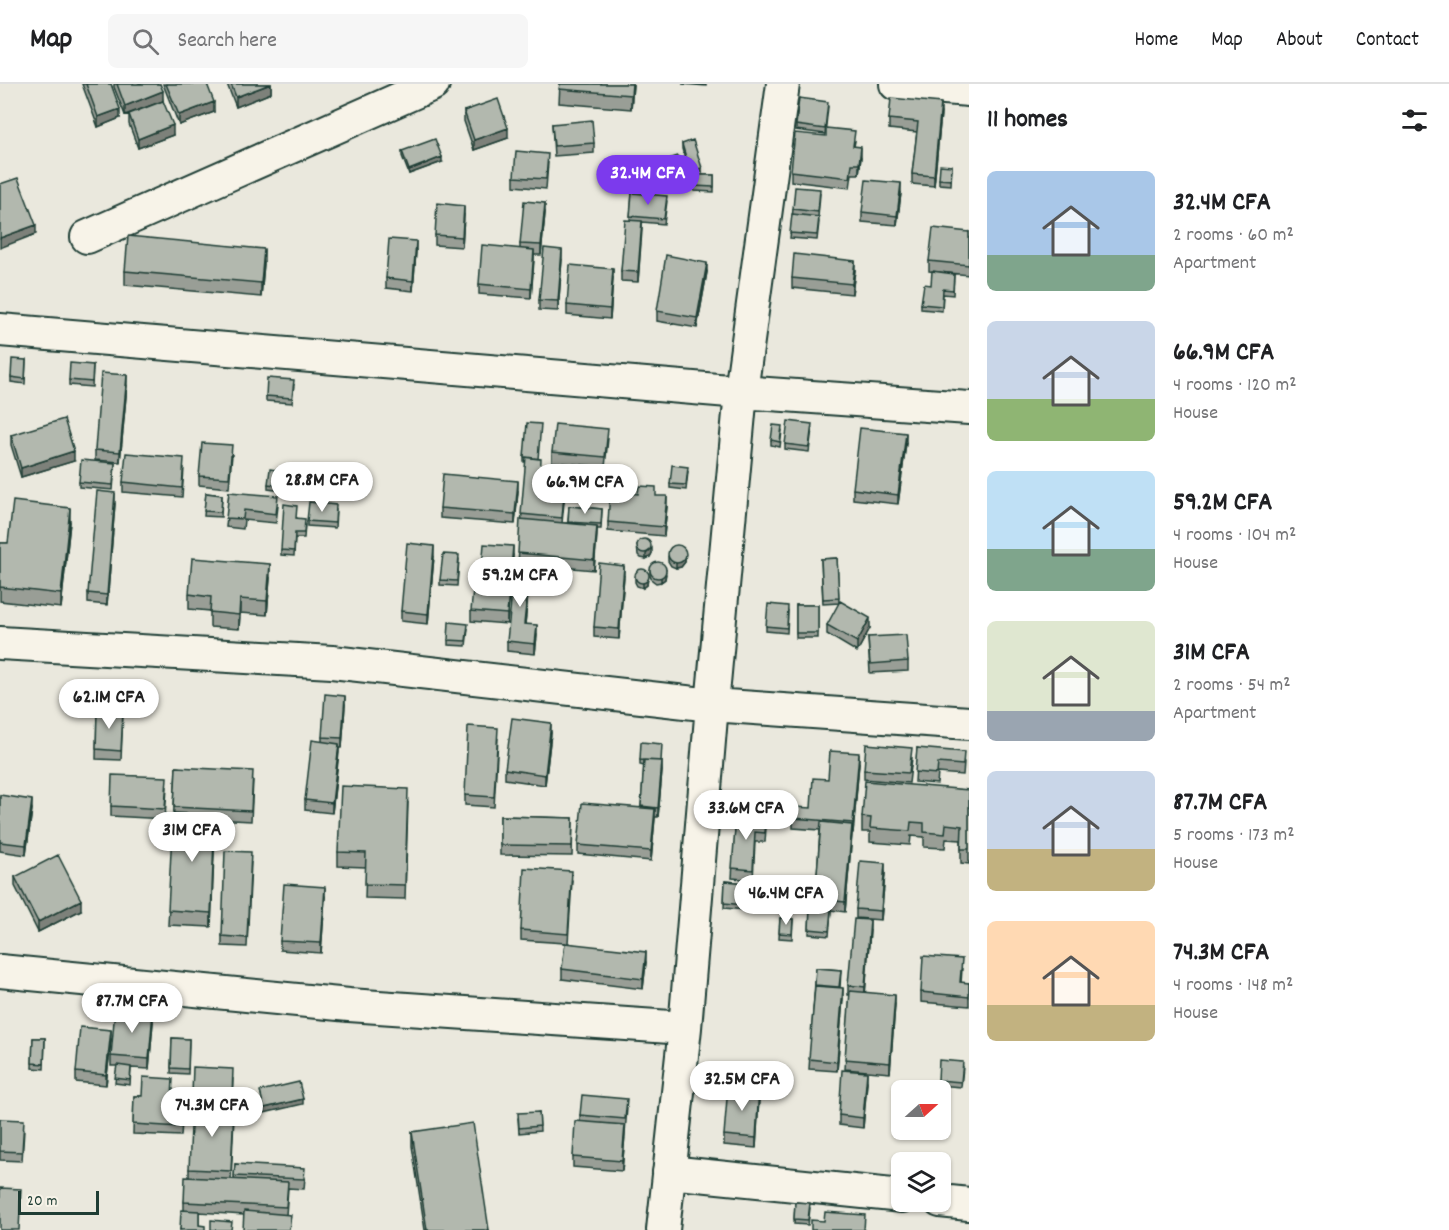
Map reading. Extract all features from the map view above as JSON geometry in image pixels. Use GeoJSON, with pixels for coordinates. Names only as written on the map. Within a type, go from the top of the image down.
{"type":"FeatureCollection","features":[{"type":"Feature","properties":{"kind":"street"},"geometry":{"type":"LineString","coordinates":[[87,237],[433,84]]}},
{"type":"Feature","properties":{"kind":"street"},"geometry":{"type":"LineString","coordinates":[[663,1230],[685,1028],[741,392],[783,84]]}},
{"type":"Feature","properties":{"kind":"street"},"geometry":{"type":"LineString","coordinates":[[896,84],[969,90]]}},
{"type":"Feature","properties":{"kind":"street"},"geometry":{"type":"LineString","coordinates":[[0,330],[741,392],[969,408]]}},
{"type":"Feature","properties":{"kind":"street"},"geometry":{"type":"LineString","coordinates":[[0,643],[332,662],[712,705],[969,723]]}},
{"type":"Feature","properties":{"kind":"street"},"geometry":{"type":"LineString","coordinates":[[0,971],[349,1005],[685,1028]]}},
{"type":"Feature","properties":{"kind":"street"},"geometry":{"type":"LineString","coordinates":[[669,1172],[891,1196]]}},
{"type":"Feature","properties":{"kind":"street"},"geometry":{"type":"LineString","coordinates":[[951,1202],[969,1204]]}},
{"type":"Feature","properties":{"kind":"building"},"geometry":{"type":"Polygon","coordinates":[[[86,84],[111,84],[120,109],[98,117],[86,84]]]}},
{"type":"Feature","properties":{"kind":"building"},"geometry":{"type":"Polygon","coordinates":[[[117,84],[160,84],[163,91],[125,106],[117,84]]]}},
{"type":"Feature","properties":{"kind":"building"},"geometry":{"type":"Polygon","coordinates":[[[166,84],[207,84],[214,102],[179,115],[166,84]]]}},
{"type":"Feature","properties":{"kind":"building"},"geometry":{"type":"Polygon","coordinates":[[[231,84],[270,84],[236,97],[231,84]]]}},
{"type":"Feature","properties":{"kind":"building"},"geometry":{"type":"Polygon","coordinates":[[[560,84],[632,84],[631,95],[559,89],[560,84]]]}},
{"type":"Feature","properties":{"kind":"building"},"geometry":{"type":"Polygon","coordinates":[[[799,98],[828,102],[825,129],[796,125],[799,98]]]}},
{"type":"Feature","properties":{"kind":"building"},"geometry":{"type":"Polygon","coordinates":[[[891,98],[941,103],[934,176],[912,174],[918,122],[889,119],[891,98]]]}},
{"type":"Feature","properties":{"kind":"building"},"geometry":{"type":"Polygon","coordinates":[[[498,99],[508,128],[474,140],[464,111],[498,99]]]}},
{"type":"Feature","properties":{"kind":"building"},"geometry":{"type":"Polygon","coordinates":[[[163,101],[173,125],[138,139],[129,114],[163,101]]]}},
{"type":"Feature","properties":{"kind":"building"},"geometry":{"type":"Polygon","coordinates":[[[592,120],[594,143],[554,146],[552,124],[592,120]]]}},
{"type":"Feature","properties":{"kind":"building"},"geometry":{"type":"Polygon","coordinates":[[[826,128],[855,131],[853,146],[861,147],[859,164],[852,164],[850,178],[791,171],[795,133],[826,136],[826,128]]]}},
{"type":"Feature","properties":{"kind":"building"},"geometry":{"type":"Polygon","coordinates":[[[435,139],[442,157],[409,170],[402,151],[435,139]]]}},
{"type":"Feature","properties":{"kind":"building"},"geometry":{"type":"Polygon","coordinates":[[[693,140],[702,168],[690,171],[682,144],[693,140]]]}},
{"type":"Feature","properties":{"kind":"building"},"geometry":{"type":"Polygon","coordinates":[[[516,151],[548,154],[546,179],[514,177],[516,151]]]}},
{"type":"Feature","properties":{"kind":"building"},"geometry":{"type":"Polygon","coordinates":[[[678,156],[684,173],[670,178],[663,161],[678,156]]]}},
{"type":"Feature","properties":{"kind":"building"},"geometry":{"type":"Polygon","coordinates":[[[940,165],[952,166],[951,180],[939,179],[940,165]]]}},
{"type":"Feature","properties":{"kind":"building"},"geometry":{"type":"Polygon","coordinates":[[[695,175],[714,175],[714,187],[694,186],[695,175]]]}},
{"type":"Feature","properties":{"kind":"building"},"geometry":{"type":"Polygon","coordinates":[[[18,178],[36,225],[0,238],[0,184],[18,178]]]}},
{"type":"Feature","properties":{"kind":"building"},"geometry":{"type":"Polygon","coordinates":[[[866,180],[901,183],[897,216],[862,212],[866,180]]]}},
{"type":"Feature","properties":{"kind":"building"},"geometry":{"type":"Polygon","coordinates":[[[795,187],[820,189],[818,212],[793,209],[795,187]]]}},
{"type":"Feature","properties":{"kind":"building"},"geometry":{"type":"Polygon","coordinates":[[[632,193],[667,196],[664,219],[630,216],[632,193]]]}},
{"type":"Feature","properties":{"kind":"building"},"geometry":{"type":"Polygon","coordinates":[[[524,201],[545,203],[541,245],[520,244],[524,201]]]}},
{"type":"Feature","properties":{"kind":"building"},"geometry":{"type":"Polygon","coordinates":[[[437,203],[464,206],[462,237],[435,235],[437,203]]]}},
{"type":"Feature","properties":{"kind":"building"},"geometry":{"type":"Polygon","coordinates":[[[792,214],[819,217],[817,235],[790,233],[792,214]]]}},
{"type":"Feature","properties":{"kind":"building"},"geometry":{"type":"Polygon","coordinates":[[[625,220],[642,221],[638,272],[621,271],[625,220]]]}},
{"type":"Feature","properties":{"kind":"building"},"geometry":{"type":"Polygon","coordinates":[[[933,228],[969,232],[969,265],[929,261],[933,228]]]}},
{"type":"Feature","properties":{"kind":"building"},"geometry":{"type":"Polygon","coordinates":[[[128,236],[264,249],[261,283],[125,271],[128,236]]]}},
{"type":"Feature","properties":{"kind":"building"},"geometry":{"type":"Polygon","coordinates":[[[389,239],[416,241],[413,281],[386,278],[389,239]]]}},
{"type":"Feature","properties":{"kind":"building"},"geometry":{"type":"Polygon","coordinates":[[[482,245],[534,250],[531,289],[479,284],[482,245]]]}},
{"type":"Feature","properties":{"kind":"building"},"geometry":{"type":"Polygon","coordinates":[[[544,248],[562,250],[558,301],[539,300],[544,248]]]}},
{"type":"Feature","properties":{"kind":"building"},"geometry":{"type":"Polygon","coordinates":[[[794,254],[855,261],[852,284],[792,278],[794,254]]]}},
{"type":"Feature","properties":{"kind":"building"},"geometry":{"type":"Polygon","coordinates":[[[666,255],[707,263],[697,318],[657,311],[666,255]]]}},
{"type":"Feature","properties":{"kind":"building"},"geometry":{"type":"Polygon","coordinates":[[[570,265],[613,269],[610,309],[567,305],[570,265]]]}},
{"type":"Feature","properties":{"kind":"building"},"geometry":{"type":"Polygon","coordinates":[[[932,271],[954,274],[953,290],[943,289],[942,306],[921,304],[924,284],[931,285],[932,271]]]}},
{"type":"Feature","properties":{"kind":"building"},"geometry":{"type":"Polygon","coordinates":[[[12,359],[26,360],[25,379],[11,377],[12,359]]]}},
{"type":"Feature","properties":{"kind":"building"},"geometry":{"type":"Polygon","coordinates":[[[70,363],[93,365],[92,382],[69,380],[70,363]]]}},
{"type":"Feature","properties":{"kind":"building"},"geometry":{"type":"Polygon","coordinates":[[[101,373],[127,375],[120,452],[95,450],[101,373]]]}},
{"type":"Feature","properties":{"kind":"building"},"geometry":{"type":"Polygon","coordinates":[[[267,378],[294,380],[292,398],[266,396],[267,378]]]}},
{"type":"Feature","properties":{"kind":"building"},"geometry":{"type":"Polygon","coordinates":[[[64,419],[74,451],[21,468],[11,435],[64,419]]]}},
{"type":"Feature","properties":{"kind":"building"},"geometry":{"type":"Polygon","coordinates":[[[788,421],[812,424],[809,447],[785,444],[788,421]]]}},
{"type":"Feature","properties":{"kind":"building"},"geometry":{"type":"Polygon","coordinates":[[[527,423],[541,424],[538,459],[524,457],[527,423]]]}},
{"type":"Feature","properties":{"kind":"building"},"geometry":{"type":"Polygon","coordinates":[[[555,424],[608,429],[605,457],[552,452],[555,424]]]}},
{"type":"Feature","properties":{"kind":"building"},"geometry":{"type":"Polygon","coordinates":[[[773,425],[782,426],[780,442],[771,440],[773,425]]]}},
{"type":"Feature","properties":{"kind":"building"},"geometry":{"type":"Polygon","coordinates":[[[860,428],[906,433],[898,495],[853,489],[860,428]]]}},
{"type":"Feature","properties":{"kind":"building"},"geometry":{"type":"Polygon","coordinates":[[[202,443],[232,445],[229,478],[199,476],[202,443]]]}},
{"type":"Feature","properties":{"kind":"building"},"geometry":{"type":"Polygon","coordinates":[[[126,453],[184,458],[182,488],[123,482],[126,453]]]}},
{"type":"Feature","properties":{"kind":"building"},"geometry":{"type":"Polygon","coordinates":[[[526,457],[541,459],[540,480],[565,482],[562,518],[521,514],[526,457]]]}},
{"type":"Feature","properties":{"kind":"building"},"geometry":{"type":"Polygon","coordinates":[[[81,460],[115,463],[113,485],[79,482],[81,460]]]}},
{"type":"Feature","properties":{"kind":"building"},"geometry":{"type":"Polygon","coordinates":[[[672,465],[688,467],[686,485],[670,484],[672,465]]]}},
{"type":"Feature","properties":{"kind":"building"},"geometry":{"type":"Polygon","coordinates":[[[591,467],[607,468],[605,491],[588,489],[591,467]]]}},
{"type":"Feature","properties":{"kind":"building"},"geometry":{"type":"Polygon","coordinates":[[[270,469],[282,471],[282,486],[268,484],[270,469]]]}},
{"type":"Feature","properties":{"kind":"building"},"geometry":{"type":"Polygon","coordinates":[[[443,474],[518,481],[515,514],[440,508],[443,474]]]}},
{"type":"Feature","properties":{"kind":"building"},"geometry":{"type":"Polygon","coordinates":[[[639,486],[656,487],[656,496],[667,496],[664,527],[608,522],[610,491],[638,494],[639,486]]]}},
{"type":"Feature","properties":{"kind":"building"},"geometry":{"type":"Polygon","coordinates":[[[97,491],[115,493],[107,595],[88,593],[97,491]]]}},
{"type":"Feature","properties":{"kind":"building"},"geometry":{"type":"Polygon","coordinates":[[[229,492],[278,496],[276,514],[244,510],[243,519],[226,518],[229,492]]]}},
{"type":"Feature","properties":{"kind":"building"},"geometry":{"type":"Polygon","coordinates":[[[206,493],[222,495],[221,512],[204,511],[206,493]]]}},
{"type":"Feature","properties":{"kind":"building"},"geometry":{"type":"Polygon","coordinates":[[[13,501],[70,508],[61,594],[0,587],[0,543],[8,543],[13,501]]]}},
{"type":"Feature","properties":{"kind":"building"},"geometry":{"type":"Polygon","coordinates":[[[309,502],[336,505],[335,523],[307,521],[309,502]]]}},
{"type":"Feature","properties":{"kind":"building"},"geometry":{"type":"Polygon","coordinates":[[[284,504],[297,506],[296,518],[305,519],[304,533],[295,533],[294,551],[281,550],[284,504]]]}},
{"type":"Feature","properties":{"kind":"building"},"geometry":{"type":"Polygon","coordinates":[[[569,506],[602,509],[601,524],[568,522],[569,506]]]}},
{"type":"Feature","properties":{"kind":"building"},"geometry":{"type":"Polygon","coordinates":[[[520,519],[597,526],[594,560],[518,553],[520,519]]]}},
{"type":"Feature","properties":{"kind":"building"},"geometry":{"type":"Polygon","coordinates":[[[641,539],[647,539],[651,546],[647,553],[641,553],[637,549],[637,543],[641,539]]]}},
{"type":"Feature","properties":{"kind":"building"},"geometry":{"type":"Polygon","coordinates":[[[407,543],[434,546],[428,614],[401,611],[407,543]]]}},
{"type":"Feature","properties":{"kind":"building"},"geometry":{"type":"Polygon","coordinates":[[[484,544],[513,546],[507,614],[471,611],[475,568],[482,568],[484,544]]]}},
{"type":"Feature","properties":{"kind":"building"},"geometry":{"type":"Polygon","coordinates":[[[677,545],[683,548],[686,554],[683,560],[677,563],[671,560],[668,554],[671,548],[677,545]]]}},
{"type":"Feature","properties":{"kind":"building"},"geometry":{"type":"Polygon","coordinates":[[[443,554],[459,555],[457,581],[440,580],[443,554]]]}},
{"type":"Feature","properties":{"kind":"building"},"geometry":{"type":"Polygon","coordinates":[[[192,558],[270,564],[267,601],[240,599],[239,615],[210,612],[211,597],[189,594],[192,558]]]}},
{"type":"Feature","properties":{"kind":"building"},"geometry":{"type":"Polygon","coordinates":[[[837,558],[839,598],[823,599],[821,559],[837,558]]]}},
{"type":"Feature","properties":{"kind":"building"},"geometry":{"type":"Polygon","coordinates":[[[658,562],[666,570],[658,578],[650,570],[658,562]]]}},
{"type":"Feature","properties":{"kind":"building"},"geometry":{"type":"Polygon","coordinates":[[[515,563],[530,565],[524,624],[537,625],[535,644],[507,641],[515,563]]]}},
{"type":"Feature","properties":{"kind":"building"},"geometry":{"type":"Polygon","coordinates":[[[599,563],[624,566],[619,629],[594,627],[599,563]]]}},
{"type":"Feature","properties":{"kind":"building"},"geometry":{"type":"Polygon","coordinates":[[[642,569],[647,571],[649,576],[647,581],[642,583],[637,581],[635,576],[637,571],[642,569]]]}},
{"type":"Feature","properties":{"kind":"building"},"geometry":{"type":"Polygon","coordinates":[[[840,601],[870,618],[857,642],[827,625],[840,601]]]}},
{"type":"Feature","properties":{"kind":"building"},"geometry":{"type":"Polygon","coordinates":[[[768,604],[788,606],[787,628],[766,626],[768,604]]]}},
{"type":"Feature","properties":{"kind":"building"},"geometry":{"type":"Polygon","coordinates":[[[796,605],[818,605],[818,633],[796,633],[796,605]]]}},
{"type":"Feature","properties":{"kind":"building"},"geometry":{"type":"Polygon","coordinates":[[[449,622],[468,624],[466,641],[448,640],[449,622]]]}},
{"type":"Feature","properties":{"kind":"building"},"geometry":{"type":"Polygon","coordinates":[[[906,635],[908,661],[870,664],[868,637],[906,635]]]}},
{"type":"Feature","properties":{"kind":"building"},"geometry":{"type":"Polygon","coordinates":[[[325,694],[345,696],[342,738],[322,737],[325,694]]]}},
{"type":"Feature","properties":{"kind":"building"},"geometry":{"type":"Polygon","coordinates":[[[97,710],[123,711],[121,751],[96,749],[97,710]]]}},
{"type":"Feature","properties":{"kind":"building"},"geometry":{"type":"Polygon","coordinates":[[[512,718],[551,723],[545,775],[505,769],[512,718]]]}},
{"type":"Feature","properties":{"kind":"building"},"geometry":{"type":"Polygon","coordinates":[[[468,726],[498,728],[494,797],[465,795],[468,726]]]}},
{"type":"Feature","properties":{"kind":"building"},"geometry":{"type":"Polygon","coordinates":[[[312,740],[339,744],[332,803],[305,800],[312,740]]]}},
{"type":"Feature","properties":{"kind":"building"},"geometry":{"type":"Polygon","coordinates":[[[641,742],[662,744],[661,761],[640,760],[641,742]]]}},
{"type":"Feature","properties":{"kind":"building"},"geometry":{"type":"Polygon","coordinates":[[[866,744],[912,748],[909,773],[864,770],[866,744]]]}},
{"type":"Feature","properties":{"kind":"building"},"geometry":{"type":"Polygon","coordinates":[[[917,748],[964,752],[963,765],[938,763],[937,774],[915,772],[917,748]]]}},
{"type":"Feature","properties":{"kind":"building"},"geometry":{"type":"Polygon","coordinates":[[[830,751],[859,753],[853,823],[793,818],[794,807],[811,808],[813,778],[828,779],[830,751]]]}},
{"type":"Feature","properties":{"kind":"building"},"geometry":{"type":"Polygon","coordinates":[[[644,760],[662,761],[658,808],[641,806],[644,760]]]}},
{"type":"Feature","properties":{"kind":"building"},"geometry":{"type":"Polygon","coordinates":[[[176,767],[253,771],[251,811],[174,807],[176,767]]]}},
{"type":"Feature","properties":{"kind":"building"},"geometry":{"type":"Polygon","coordinates":[[[112,775],[167,777],[165,809],[111,806],[112,775]]]}},
{"type":"Feature","properties":{"kind":"building"},"geometry":{"type":"Polygon","coordinates":[[[865,781],[969,790],[969,849],[961,849],[962,826],[946,824],[945,834],[924,832],[924,823],[911,822],[910,831],[870,828],[871,818],[862,817],[865,781]]]}},
{"type":"Feature","properties":{"kind":"building"},"geometry":{"type":"Polygon","coordinates":[[[341,786],[408,789],[405,885],[365,884],[366,853],[338,852],[341,786]]]}},
{"type":"Feature","properties":{"kind":"building"},"geometry":{"type":"Polygon","coordinates":[[[0,795],[32,800],[26,845],[0,842],[0,795]]]}},
{"type":"Feature","properties":{"kind":"building"},"geometry":{"type":"Polygon","coordinates":[[[582,803],[655,809],[651,851],[578,845],[582,803]]]}},
{"type":"Feature","properties":{"kind":"building"},"geometry":{"type":"Polygon","coordinates":[[[173,813],[215,815],[211,913],[168,910],[173,813]]]}},
{"type":"Feature","properties":{"kind":"building"},"geometry":{"type":"Polygon","coordinates":[[[500,816],[573,818],[572,846],[500,845],[500,816]]]}},
{"type":"Feature","properties":{"kind":"building"},"geometry":{"type":"Polygon","coordinates":[[[736,816],[766,819],[765,833],[755,832],[753,870],[732,868],[736,816]]]}},
{"type":"Feature","properties":{"kind":"building"},"geometry":{"type":"Polygon","coordinates":[[[821,822],[852,825],[845,902],[815,899],[821,822]]]}},
{"type":"Feature","properties":{"kind":"building"},"geometry":{"type":"Polygon","coordinates":[[[225,851],[251,852],[247,938],[222,936],[225,851]]]}},
{"type":"Feature","properties":{"kind":"building"},"geometry":{"type":"Polygon","coordinates":[[[58,855],[81,900],[38,922],[15,877],[58,855]]]}},
{"type":"Feature","properties":{"kind":"building"},"geometry":{"type":"Polygon","coordinates":[[[860,861],[885,863],[881,911],[856,909],[860,861]]]}},
{"type":"Feature","properties":{"kind":"building"},"geometry":{"type":"Polygon","coordinates":[[[524,868],[572,871],[568,934],[521,930],[524,868]]]}},
{"type":"Feature","properties":{"kind":"building"},"geometry":{"type":"Polygon","coordinates":[[[725,881],[747,883],[745,905],[724,903],[725,881]]]}},
{"type":"Feature","properties":{"kind":"building"},"geometry":{"type":"Polygon","coordinates":[[[284,884],[325,887],[321,943],[280,941],[284,884]]]}},
{"type":"Feature","properties":{"kind":"building"},"geometry":{"type":"Polygon","coordinates":[[[810,908],[831,910],[829,931],[809,929],[810,908]]]}},
{"type":"Feature","properties":{"kind":"building"},"geometry":{"type":"Polygon","coordinates":[[[780,918],[793,919],[792,934],[779,933],[780,918]]]}},
{"type":"Feature","properties":{"kind":"building"},"geometry":{"type":"Polygon","coordinates":[[[854,919],[870,920],[865,987],[848,985],[854,919]]]}},
{"type":"Feature","properties":{"kind":"building"},"geometry":{"type":"Polygon","coordinates":[[[565,943],[646,952],[643,979],[562,969],[565,943]]]}},
{"type":"Feature","properties":{"kind":"building"},"geometry":{"type":"Polygon","coordinates":[[[923,956],[962,959],[960,982],[969,983],[969,997],[921,992],[923,956]]]}},
{"type":"Feature","properties":{"kind":"building"},"geometry":{"type":"Polygon","coordinates":[[[816,968],[841,970],[839,987],[815,985],[816,968]]]}},
{"type":"Feature","properties":{"kind":"building"},"geometry":{"type":"Polygon","coordinates":[[[815,986],[843,988],[837,1062],[809,1059],[815,986]]]}},
{"type":"Feature","properties":{"kind":"building"},"geometry":{"type":"Polygon","coordinates":[[[850,991],[895,995],[890,1063],[845,1059],[850,991]]]}},
{"type":"Feature","properties":{"kind":"building"},"geometry":{"type":"Polygon","coordinates":[[[115,1009],[153,1012],[149,1059],[111,1056],[115,1009]]]}},
{"type":"Feature","properties":{"kind":"building"},"geometry":{"type":"Polygon","coordinates":[[[80,1027],[111,1030],[106,1075],[76,1072],[80,1027]]]}},
{"type":"Feature","properties":{"kind":"building"},"geometry":{"type":"Polygon","coordinates":[[[33,1038],[45,1038],[44,1064],[32,1063],[33,1038]]]}},
{"type":"Feature","properties":{"kind":"building"},"geometry":{"type":"Polygon","coordinates":[[[172,1038],[189,1039],[188,1069],[171,1068],[172,1038]]]}},
{"type":"Feature","properties":{"kind":"building"},"geometry":{"type":"Polygon","coordinates":[[[939,1060],[963,1062],[961,1082],[938,1080],[939,1060]]]}},
{"type":"Feature","properties":{"kind":"building"},"geometry":{"type":"Polygon","coordinates":[[[117,1065],[131,1067],[130,1080],[115,1078],[117,1065]]]}},
{"type":"Feature","properties":{"kind":"building"},"geometry":{"type":"Polygon","coordinates":[[[193,1067],[233,1069],[232,1097],[192,1095],[193,1067]]]}},
{"type":"Feature","properties":{"kind":"building"},"geometry":{"type":"Polygon","coordinates":[[[842,1070],[867,1072],[863,1118],[839,1115],[842,1070]]]}},
{"type":"Feature","properties":{"kind":"building"},"geometry":{"type":"Polygon","coordinates":[[[143,1077],[173,1079],[172,1098],[183,1098],[181,1127],[133,1124],[134,1096],[142,1096],[143,1077]]]}},
{"type":"Feature","properties":{"kind":"building"},"geometry":{"type":"Polygon","coordinates":[[[299,1082],[303,1099],[264,1108],[260,1091],[299,1082]]]}},
{"type":"Feature","properties":{"kind":"building"},"geometry":{"type":"Polygon","coordinates":[[[728,1086],[759,1088],[756,1138],[724,1135],[728,1086]]]}},
{"type":"Feature","properties":{"kind":"building"},"geometry":{"type":"Polygon","coordinates":[[[582,1095],[627,1099],[625,1119],[580,1115],[582,1095]]]}},
{"type":"Feature","properties":{"kind":"building"},"geometry":{"type":"Polygon","coordinates":[[[192,1106],[234,1108],[231,1171],[189,1169],[192,1106]]]}},
{"type":"Feature","properties":{"kind":"building"},"geometry":{"type":"Polygon","coordinates":[[[539,1112],[540,1126],[519,1128],[518,1113],[539,1112]]]}},
{"type":"Feature","properties":{"kind":"building"},"geometry":{"type":"Polygon","coordinates":[[[0,1119],[24,1120],[22,1152],[0,1151],[0,1119]]]}},
{"type":"Feature","properties":{"kind":"building"},"geometry":{"type":"Polygon","coordinates":[[[575,1121],[625,1125],[622,1161],[573,1157],[575,1121]]]}},
{"type":"Feature","properties":{"kind":"building"},"geometry":{"type":"Polygon","coordinates":[[[473,1123],[489,1230],[427,1230],[412,1132],[473,1123]]]}},
{"type":"Feature","properties":{"kind":"building"},"geometry":{"type":"Polygon","coordinates":[[[235,1164],[305,1168],[304,1179],[234,1176],[235,1164]]]}},
{"type":"Feature","properties":{"kind":"building"},"geometry":{"type":"Polygon","coordinates":[[[185,1177],[288,1182],[286,1207],[184,1202],[185,1177]]]}},
{"type":"Feature","properties":{"kind":"building"},"geometry":{"type":"Polygon","coordinates":[[[0,1188],[21,1189],[19,1230],[0,1230],[0,1188]]]}},
{"type":"Feature","properties":{"kind":"building"},"geometry":{"type":"Polygon","coordinates":[[[795,1202],[810,1203],[808,1220],[794,1219],[795,1202]]]}},
{"type":"Feature","properties":{"kind":"building"},"geometry":{"type":"Polygon","coordinates":[[[181,1210],[199,1211],[199,1225],[205,1226],[205,1230],[180,1230],[181,1210]]]}},
{"type":"Feature","properties":{"kind":"building"},"geometry":{"type":"Polygon","coordinates":[[[244,1211],[291,1215],[289,1230],[243,1230],[244,1211]]]}},
{"type":"Feature","properties":{"kind":"building"},"geometry":{"type":"Polygon","coordinates":[[[825,1212],[865,1215],[864,1230],[811,1230],[811,1220],[824,1221],[825,1212]]]}},
{"type":"Feature","properties":{"kind":"building"},"geometry":{"type":"Polygon","coordinates":[[[211,1220],[232,1222],[231,1230],[211,1230],[211,1220]]]}}]}
